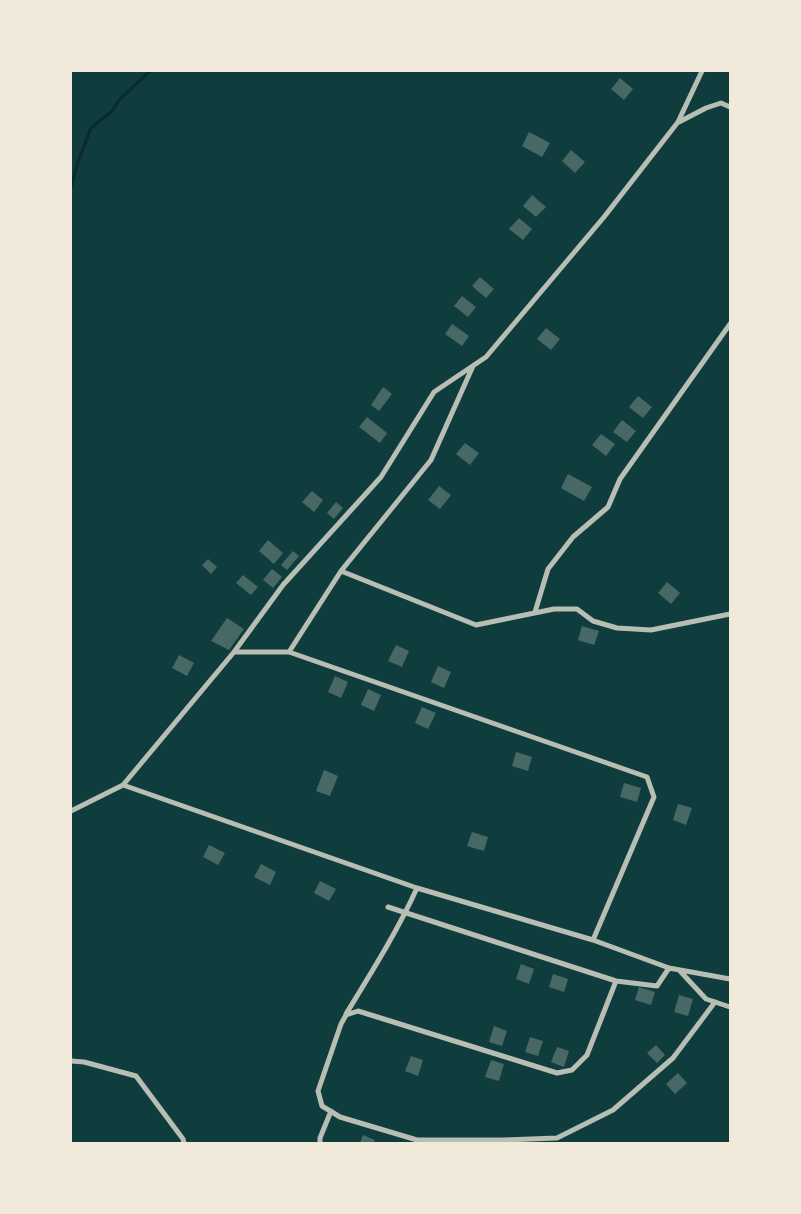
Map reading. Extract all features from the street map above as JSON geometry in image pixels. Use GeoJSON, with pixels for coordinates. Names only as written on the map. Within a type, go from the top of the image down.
{"type":"FeatureCollection","features":[{"type":"Feature","properties":{"kind":"street"},"geometry":{"type":"LineString","coordinates":[[71,811],[123,785],[234,652],[283,585],[381,477],[434,392],[486,357],[598,224],[678,122],[702,71]]}},
{"type":"Feature","properties":{"kind":"street"},"geometry":{"type":"LineString","coordinates":[[678,122],[721,103],[730,107]]}},
{"type":"Feature","properties":{"kind":"street"},"geometry":{"type":"LineString","coordinates":[[535,612],[548,570],[573,538],[608,507],[620,479],[730,324]]}},
{"type":"Feature","properties":{"kind":"street"},"geometry":{"type":"LineString","coordinates":[[289,652],[341,571],[431,460],[473,366]]}},
{"type":"Feature","properties":{"kind":"street"},"geometry":{"type":"LineString","coordinates":[[341,571],[476,625],[554,609],[577,609],[594,621],[617,628],[651,630],[730,614]]}},
{"type":"Feature","properties":{"kind":"street"},"geometry":{"type":"LineString","coordinates":[[234,652],[289,652],[647,777],[654,797],[593,940]]}},
{"type":"Feature","properties":{"kind":"street"},"geometry":{"type":"LineString","coordinates":[[123,785],[417,888],[593,940],[669,968],[730,979]]}},
{"type":"Feature","properties":{"kind":"street"},"geometry":{"type":"LineString","coordinates":[[417,888],[406,913],[341,1024],[318,1091],[322,1106],[340,1118],[417,1140],[557,1138],[614,1110],[674,1058],[715,1002]]}},
{"type":"Feature","properties":{"kind":"street"},"geometry":{"type":"LineString","coordinates":[[388,907],[616,981],[657,986],[669,968]]}},
{"type":"Feature","properties":{"kind":"street"},"geometry":{"type":"LineString","coordinates":[[680,971],[706,999],[730,1007]]}},
{"type":"Feature","properties":{"kind":"street"},"geometry":{"type":"LineString","coordinates":[[346,1015],[358,1012],[557,1073],[572,1070],[587,1055],[616,981]]}},
{"type":"Feature","properties":{"kind":"street"},"geometry":{"type":"LineString","coordinates":[[71,1061],[84,1062],[136,1076],[183,1139],[184,1143]]}},
{"type":"Feature","properties":{"kind":"street"},"geometry":{"type":"LineString","coordinates":[[320,1143],[320,1138],[331,1112]]}},
{"type":"Feature","properties":{"kind":"building"},"geometry":{"type":"Polygon","coordinates":[[[620,78],[633,89],[624,100],[611,89],[620,78]]]}},
{"type":"Feature","properties":{"kind":"building"},"geometry":{"type":"Polygon","coordinates":[[[529,132],[550,143],[542,157],[522,146],[529,132]]]}},
{"type":"Feature","properties":{"kind":"building"},"geometry":{"type":"Polygon","coordinates":[[[571,150],[585,162],[575,173],[562,161],[571,150]]]}},
{"type":"Feature","properties":{"kind":"building"},"geometry":{"type":"Polygon","coordinates":[[[532,195],[546,207],[536,217],[523,206],[532,195]]]}},
{"type":"Feature","properties":{"kind":"building"},"geometry":{"type":"Polygon","coordinates":[[[519,218],[532,229],[523,240],[509,229],[519,218]]]}},
{"type":"Feature","properties":{"kind":"building"},"geometry":{"type":"Polygon","coordinates":[[[480,277],[494,289],[486,298],[472,286],[480,277]]]}},
{"type":"Feature","properties":{"kind":"building"},"geometry":{"type":"Polygon","coordinates":[[[462,296],[476,307],[468,317],[454,306],[462,296]]]}},
{"type":"Feature","properties":{"kind":"building"},"geometry":{"type":"Polygon","coordinates":[[[452,324],[469,336],[462,346],[445,334],[452,324]]]}},
{"type":"Feature","properties":{"kind":"building"},"geometry":{"type":"Polygon","coordinates":[[[546,328],[560,339],[551,350],[537,339],[546,328]]]}},
{"type":"Feature","properties":{"kind":"building"},"geometry":{"type":"Polygon","coordinates":[[[383,387],[392,394],[379,411],[371,405],[383,387]]]}},
{"type":"Feature","properties":{"kind":"building"},"geometry":{"type":"Polygon","coordinates":[[[638,396],[652,407],[643,418],[629,407],[638,396]]]}},
{"type":"Feature","properties":{"kind":"building"},"geometry":{"type":"Polygon","coordinates":[[[367,417],[387,433],[380,443],[359,427],[367,417]]]}},
{"type":"Feature","properties":{"kind":"building"},"geometry":{"type":"Polygon","coordinates":[[[622,420],[636,431],[627,442],[613,432],[622,420]]]}},
{"type":"Feature","properties":{"kind":"building"},"geometry":{"type":"Polygon","coordinates":[[[601,434],[615,444],[606,456],[592,445],[601,434]]]}},
{"type":"Feature","properties":{"kind":"building"},"geometry":{"type":"Polygon","coordinates":[[[465,443],[479,453],[470,465],[456,454],[465,443]]]}},
{"type":"Feature","properties":{"kind":"building"},"geometry":{"type":"Polygon","coordinates":[[[568,474],[592,487],[584,501],[561,488],[568,474]]]}},
{"type":"Feature","properties":{"kind":"building"},"geometry":{"type":"Polygon","coordinates":[[[439,486],[451,495],[440,509],[428,500],[439,486]]]}},
{"type":"Feature","properties":{"kind":"building"},"geometry":{"type":"Polygon","coordinates":[[[312,491],[323,500],[314,512],[302,502],[312,491]]]}},
{"type":"Feature","properties":{"kind":"building"},"geometry":{"type":"Polygon","coordinates":[[[336,502],[343,508],[334,519],[327,513],[336,502]]]}},
{"type":"Feature","properties":{"kind":"building"},"geometry":{"type":"Polygon","coordinates":[[[268,540],[283,553],[274,564],[259,551],[268,540]]]}},
{"type":"Feature","properties":{"kind":"building"},"geometry":{"type":"Polygon","coordinates":[[[293,551],[299,556],[287,570],[281,565],[293,551]]]}},
{"type":"Feature","properties":{"kind":"building"},"geometry":{"type":"Polygon","coordinates":[[[208,559],[217,567],[211,574],[202,565],[208,559]]]}},
{"type":"Feature","properties":{"kind":"building"},"geometry":{"type":"Polygon","coordinates":[[[272,569],[282,577],[273,588],[263,580],[272,569]]]}},
{"type":"Feature","properties":{"kind":"building"},"geometry":{"type":"Polygon","coordinates":[[[243,575],[258,587],[251,595],[236,583],[243,575]]]}},
{"type":"Feature","properties":{"kind":"building"},"geometry":{"type":"Polygon","coordinates":[[[667,582],[680,593],[671,604],[658,593],[667,582]]]}},
{"type":"Feature","properties":{"kind":"building"},"geometry":{"type":"Polygon","coordinates":[[[227,618],[244,629],[229,650],[211,641],[227,618]]]}},
{"type":"Feature","properties":{"kind":"building"},"geometry":{"type":"Polygon","coordinates":[[[582,626],[599,631],[594,645],[578,640],[582,626]]]}},
{"type":"Feature","properties":{"kind":"building"},"geometry":{"type":"Polygon","coordinates":[[[396,645],[409,651],[402,667],[388,661],[396,645]]]}},
{"type":"Feature","properties":{"kind":"building"},"geometry":{"type":"Polygon","coordinates":[[[179,655],[194,663],[187,676],[172,668],[179,655]]]}},
{"type":"Feature","properties":{"kind":"building"},"geometry":{"type":"Polygon","coordinates":[[[438,666],[451,672],[444,688],[431,682],[438,666]]]}},
{"type":"Feature","properties":{"kind":"building"},"geometry":{"type":"Polygon","coordinates":[[[335,676],[348,682],[341,698],[328,692],[335,676]]]}},
{"type":"Feature","properties":{"kind":"building"},"geometry":{"type":"Polygon","coordinates":[[[368,689],[381,695],[374,711],[361,705],[368,689]]]}},
{"type":"Feature","properties":{"kind":"building"},"geometry":{"type":"Polygon","coordinates":[[[422,707],[436,713],[428,729],[415,723],[422,707]]]}},
{"type":"Feature","properties":{"kind":"building"},"geometry":{"type":"Polygon","coordinates":[[[516,752],[532,757],[528,771],[512,766],[516,752]]]}},
{"type":"Feature","properties":{"kind":"building"},"geometry":{"type":"Polygon","coordinates":[[[324,770],[338,776],[330,796],[316,791],[324,770]]]}},
{"type":"Feature","properties":{"kind":"building"},"geometry":{"type":"Polygon","coordinates":[[[624,783],[641,788],[637,802],[620,797],[624,783]]]}},
{"type":"Feature","properties":{"kind":"building"},"geometry":{"type":"Polygon","coordinates":[[[678,804],[692,808],[686,825],[673,820],[678,804]]]}},
{"type":"Feature","properties":{"kind":"building"},"geometry":{"type":"Polygon","coordinates":[[[472,832],[488,837],[484,851],[467,846],[472,832]]]}},
{"type":"Feature","properties":{"kind":"building"},"geometry":{"type":"Polygon","coordinates":[[[209,845],[225,853],[218,865],[203,857],[209,845]]]}},
{"type":"Feature","properties":{"kind":"building"},"geometry":{"type":"Polygon","coordinates":[[[261,864],[276,872],[270,885],[254,877],[261,864]]]}},
{"type":"Feature","properties":{"kind":"building"},"geometry":{"type":"Polygon","coordinates":[[[320,881],[336,889],[329,901],[314,893],[320,881]]]}},
{"type":"Feature","properties":{"kind":"building"},"geometry":{"type":"Polygon","coordinates":[[[521,964],[534,969],[529,984],[516,979],[521,964]]]}},
{"type":"Feature","properties":{"kind":"building"},"geometry":{"type":"Polygon","coordinates":[[[553,974],[568,979],[564,992],[549,987],[553,974]]]}},
{"type":"Feature","properties":{"kind":"building"},"geometry":{"type":"Polygon","coordinates":[[[639,987],[655,992],[651,1005],[635,1000],[639,987]]]}},
{"type":"Feature","properties":{"kind":"building"},"geometry":{"type":"Polygon","coordinates":[[[679,995],[693,999],[688,1016],[674,1012],[679,995]]]}},
{"type":"Feature","properties":{"kind":"building"},"geometry":{"type":"Polygon","coordinates":[[[494,1026],[507,1031],[502,1046],[489,1042],[494,1026]]]}},
{"type":"Feature","properties":{"kind":"building"},"geometry":{"type":"Polygon","coordinates":[[[530,1037],[543,1041],[538,1056],[525,1052],[530,1037]]]}},
{"type":"Feature","properties":{"kind":"building"},"geometry":{"type":"Polygon","coordinates":[[[656,1045],[665,1055],[657,1063],[647,1053],[656,1045]]]}},
{"type":"Feature","properties":{"kind":"building"},"geometry":{"type":"Polygon","coordinates":[[[557,1047],[569,1051],[564,1067],[551,1062],[557,1047]]]}},
{"type":"Feature","properties":{"kind":"building"},"geometry":{"type":"Polygon","coordinates":[[[411,1056],[423,1060],[418,1076],[405,1071],[411,1056]]]}},
{"type":"Feature","properties":{"kind":"building"},"geometry":{"type":"Polygon","coordinates":[[[491,1060],[504,1064],[499,1081],[485,1077],[491,1060]]]}},
{"type":"Feature","properties":{"kind":"building"},"geometry":{"type":"Polygon","coordinates":[[[678,1073],[687,1083],[675,1094],[666,1084],[678,1073]]]}},
{"type":"Feature","properties":{"kind":"building"},"geometry":{"type":"Polygon","coordinates":[[[363,1135],[375,1140],[374,1143],[360,1143],[363,1135]]]}},
{"type":"Feature","properties":{"kind":"waterway"},"geometry":{"type":"LineString","coordinates":[[71,187],[91,128],[112,111],[120,99],[149,72],[153,71]]}}]}
